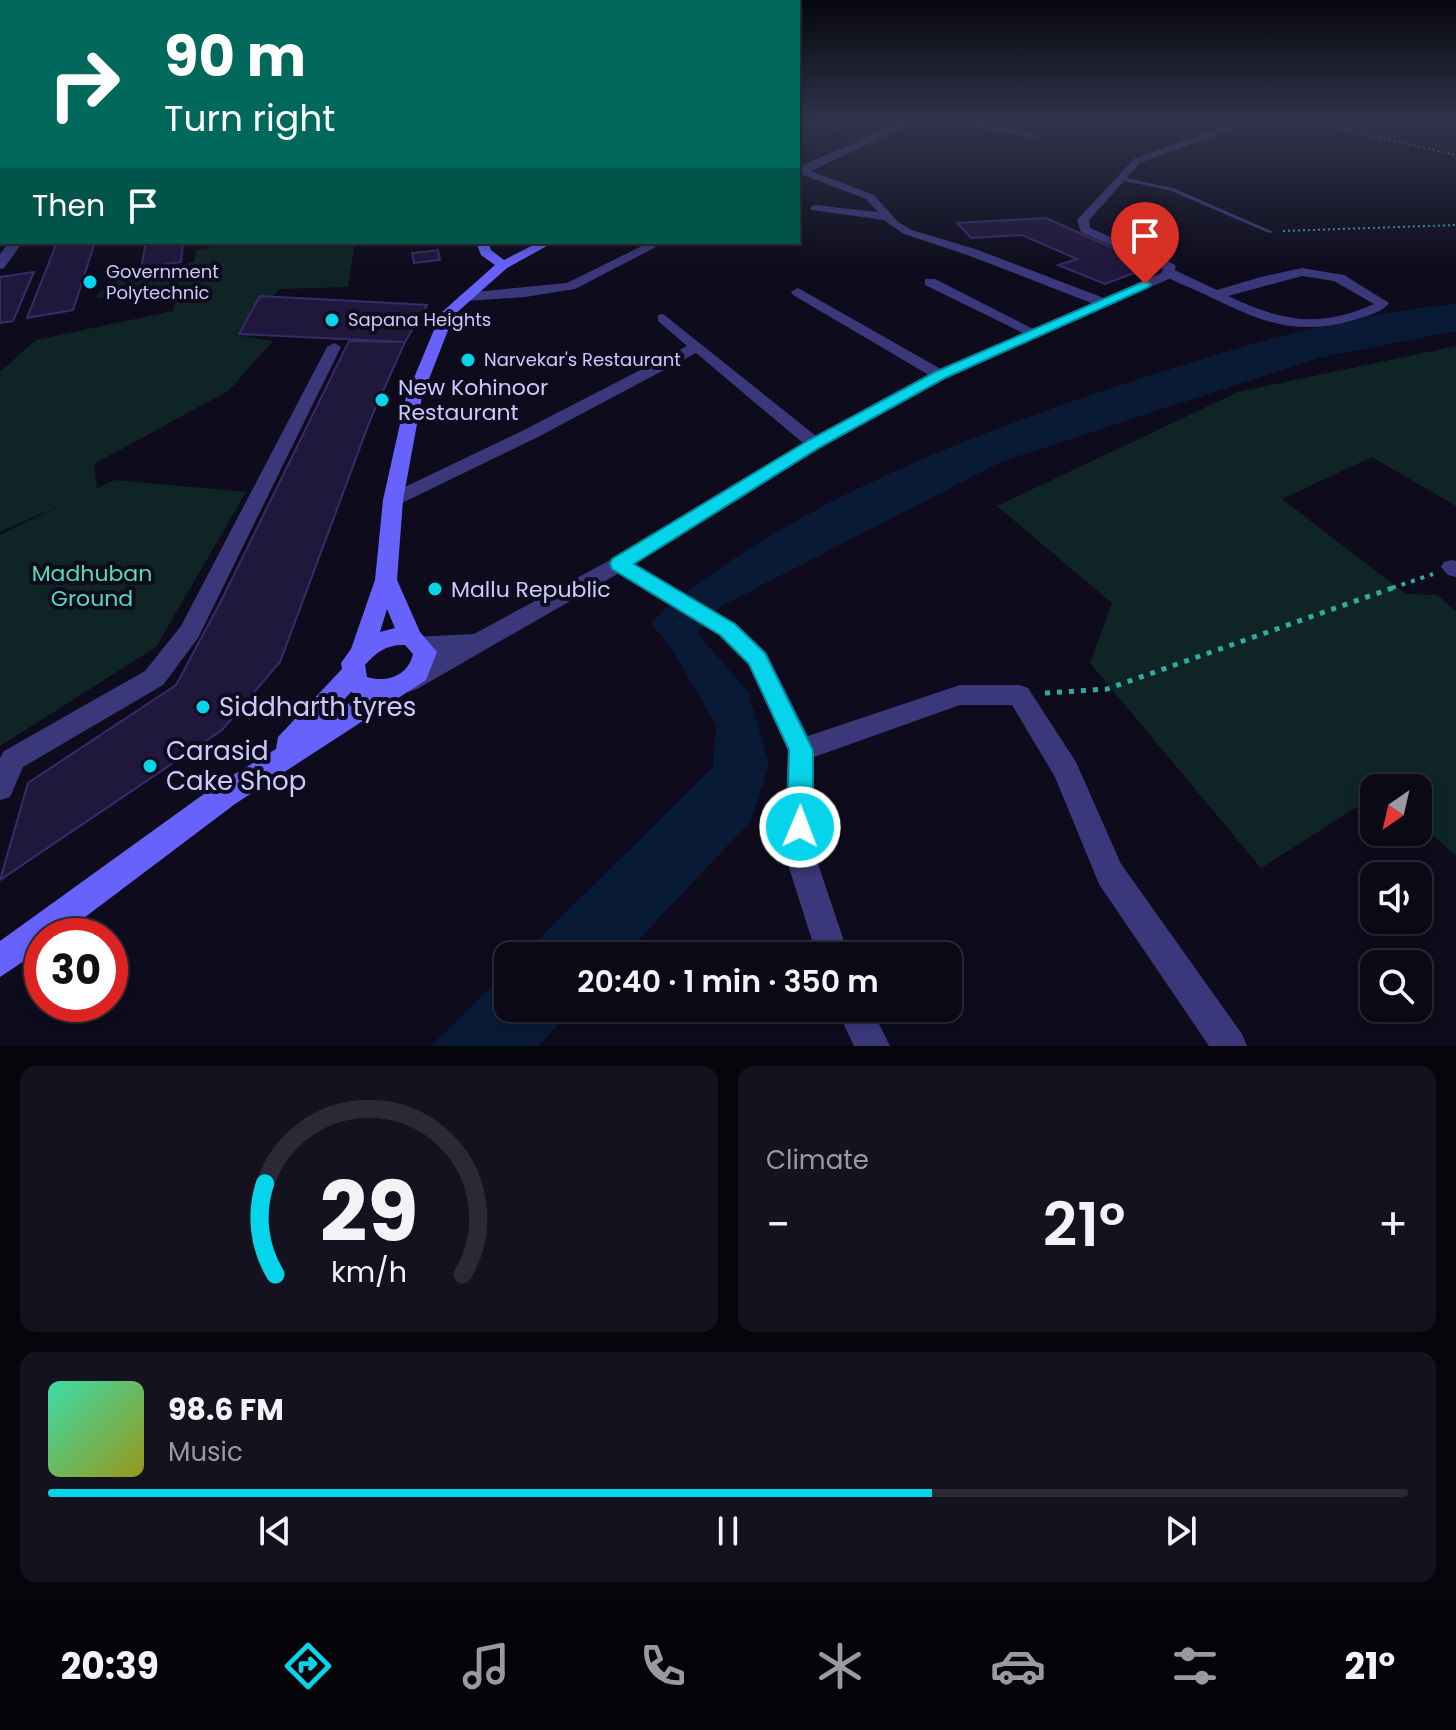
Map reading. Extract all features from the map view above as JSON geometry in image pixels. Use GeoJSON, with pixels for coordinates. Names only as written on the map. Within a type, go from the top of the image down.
{"type":"FeatureCollection","features":[{"type":"Feature","properties":{"kind":"main road"},"geometry":{"type":"LineString","coordinates":[[483,244],[485,252],[503,265]]}},
{"type":"Feature","properties":{"kind":"main road"},"geometry":{"type":"LineString","coordinates":[[400,685],[365,689],[356,683],[356,663],[386,580],[393,500],[414,397],[448,313],[503,265],[544,244]]}},
{"type":"Feature","properties":{"kind":"main road"},"geometry":{"type":"LineString","coordinates":[[0,961],[262,771],[400,685],[424,662],[425,652],[386,580]]}},
{"type":"Feature","properties":{"kind":"main road"},"geometry":{"type":"LineString","coordinates":[[262,771],[356,663],[385,638],[416,640]]}},
{"type":"Feature","properties":{"kind":"street"},"geometry":{"type":"LineString","coordinates":[[800,170],[870,197],[888,217],[908,232],[974,253],[1104,303]]}},
{"type":"Feature","properties":{"kind":"street"},"geometry":{"type":"LineString","coordinates":[[400,685],[619,564],[815,444],[940,375],[1167,272],[1170,267],[1085,230],[1083,220],[1129,170]]}},
{"type":"Feature","properties":{"kind":"street"},"geometry":{"type":"LineString","coordinates":[[815,208],[888,217]]}},
{"type":"Feature","properties":{"kind":"street"},"geometry":{"type":"LineString","coordinates":[[0,265],[14,244]]}},
{"type":"Feature","properties":{"kind":"street"},"geometry":{"type":"LineString","coordinates":[[465,297],[570,286],[650,247]]}},
{"type":"Feature","properties":{"kind":"street"},"geometry":{"type":"LineString","coordinates":[[1167,272],[1275,320],[1294,325],[1313,325],[1377,308],[1382,303],[1322,272],[1303,269],[1220,294]]}},
{"type":"Feature","properties":{"kind":"street"},"geometry":{"type":"LineString","coordinates":[[930,282],[1034,333]]}},
{"type":"Feature","properties":{"kind":"street"},"geometry":{"type":"LineString","coordinates":[[798,292],[940,375]]}},
{"type":"Feature","properties":{"kind":"street"},"geometry":{"type":"LineString","coordinates":[[663,318],[815,444]]}},
{"type":"Feature","properties":{"kind":"street"},"geometry":{"type":"LineString","coordinates":[[393,500],[530,434],[698,346]]}},
{"type":"Feature","properties":{"kind":"street"},"geometry":{"type":"LineString","coordinates":[[0,788],[13,759],[154,678],[190,632],[334,347]]}},
{"type":"Feature","properties":{"kind":"street"},"geometry":{"type":"LineString","coordinates":[[619,564],[727,629],[758,659],[801,750],[799,852],[828,942]]}},
{"type":"Feature","properties":{"kind":"street"},"geometry":{"type":"LineString","coordinates":[[416,640],[442,647],[486,640]]}},
{"type":"Feature","properties":{"kind":"street"},"geometry":{"type":"LineString","coordinates":[[801,750],[960,695],[1019,695],[1066,771],[1110,874],[1230,1046]]}},
{"type":"Feature","properties":{"kind":"street"},"geometry":{"type":"LineString","coordinates":[[860,1022],[873,1046]]}},
{"type":"Feature","properties":{"kind":"lane"},"geometry":{"type":"LineString","coordinates":[[1121,179],[1171,189],[1271,232]]}},
{"type":"Feature","properties":{"kind":"path"},"geometry":{"type":"LineString","coordinates":[[1271,232],[1456,225]]}},
{"type":"Feature","properties":{"kind":"path"},"geometry":{"type":"LineString","coordinates":[[1019,695],[1107,689],[1454,569]]}},
{"type":"Feature","properties":{"kind":"green space","name":"Madhuban Ground"},"geometry":{"type":"Polygon","coordinates":[[[226,244],[355,244],[348,287],[280,289],[236,335],[273,341],[228,391],[94,464],[97,488],[115,480],[246,492],[156,647],[0,746],[0,535],[65,503],[0,532],[0,372],[36,340],[173,311],[179,288],[96,298],[110,279],[194,262],[196,250],[226,244]]]}},
{"type":"Feature","properties":{"kind":"green space"},"geometry":{"type":"Polygon","coordinates":[[[1456,346],[1456,506],[1372,457],[1282,499],[1406,594],[1437,595],[1456,611],[1456,856],[1432,835],[1432,774],[1360,774],[1360,805],[1261,868],[1090,663],[1112,603],[997,506],[1238,392],[1456,346]]]}},
{"type":"Feature","properties":{"kind":"water"},"geometry":{"type":"Polygon","coordinates":[[[1456,304],[1456,331],[1318,358],[1001,462],[723,605],[697,633],[748,692],[769,764],[751,821],[636,942],[536,942],[713,767],[716,725],[672,649],[650,622],[704,580],[761,542],[821,508],[882,477],[1010,424],[1217,354],[1335,323],[1456,304]]]}},
{"type":"Feature","properties":{"kind":"water"},"geometry":{"type":"Polygon","coordinates":[[[494,984],[494,1022],[561,1022],[538,1046],[431,1046],[494,984]]]}},
{"type":"Feature","properties":{"kind":"building"},"geometry":{"type":"Polygon","coordinates":[[[1046,218],[1153,266],[1105,284],[1058,265],[1077,259],[1022,235],[971,238],[957,223],[1046,218]]]}},
{"type":"Feature","properties":{"kind":"building"},"geometry":{"type":"Polygon","coordinates":[[[56,244],[94,244],[73,310],[27,318],[56,244]]]}},
{"type":"Feature","properties":{"kind":"building"},"geometry":{"type":"Polygon","coordinates":[[[146,244],[183,244],[181,262],[141,268],[146,244]]]}},
{"type":"Feature","properties":{"kind":"building"},"geometry":{"type":"Polygon","coordinates":[[[438,250],[440,260],[414,263],[412,253],[438,250]]]}},
{"type":"Feature","properties":{"kind":"building"},"geometry":{"type":"Polygon","coordinates":[[[34,272],[13,321],[0,323],[0,277],[34,272]]]}},
{"type":"Feature","properties":{"kind":"building","name":"Sapana Heights"},"geometry":{"type":"Polygon","coordinates":[[[260,296],[427,305],[405,342],[239,334],[260,296]]]}},
{"type":"Feature","properties":{"kind":"building"},"geometry":{"type":"Polygon","coordinates":[[[349,341],[405,342],[371,418],[280,662],[222,730],[0,880],[28,783],[176,685],[221,601],[349,341]]]}},
{"type":"Feature","properties":{"kind":"place","name":"Government Polytechnic"},"geometry":{"type":"Point","coordinates":[90,282]}},
{"type":"Feature","properties":{"kind":"place","name":"Sapana Heights"},"geometry":{"type":"Point","coordinates":[332,320]}},
{"type":"Feature","properties":{"kind":"place","name":"Narvekar's Restaurant"},"geometry":{"type":"Point","coordinates":[468,360]}},
{"type":"Feature","properties":{"kind":"place","name":"New Kohinoor Restaurant"},"geometry":{"type":"Point","coordinates":[382,400]}},
{"type":"Feature","properties":{"kind":"place","name":"Mallu Republic"},"geometry":{"type":"Point","coordinates":[435,589]}},
{"type":"Feature","properties":{"kind":"place","name":"Siddharth tyres"},"geometry":{"type":"Point","coordinates":[203,707]}},
{"type":"Feature","properties":{"kind":"place","name":"Carasid Cake Shop"},"geometry":{"type":"Point","coordinates":[150,766]}},
{"type":"Feature","properties":{"kind":"route"},"geometry":{"type":"LineString","coordinates":[[800,827],[801,750],[758,659],[727,629],[619,564],[815,444],[940,375],[1145,284]]}}]}
